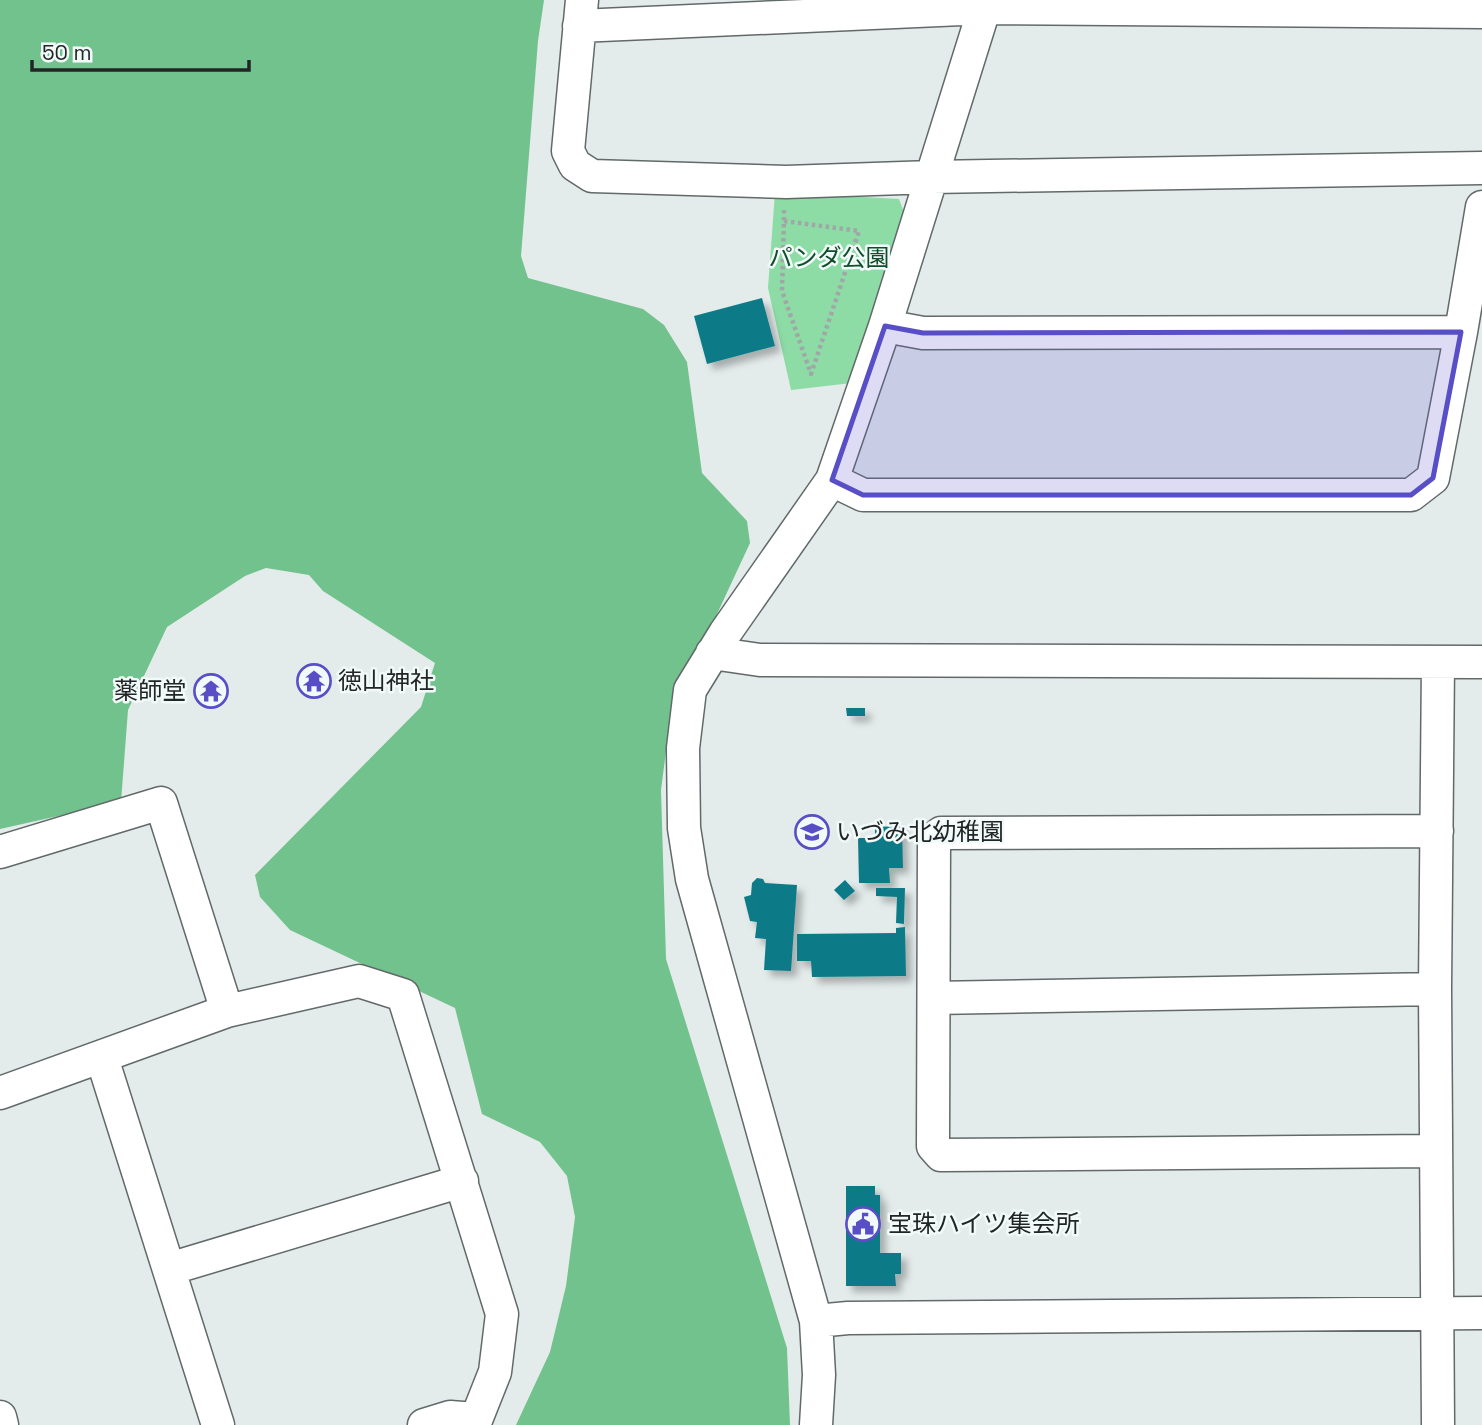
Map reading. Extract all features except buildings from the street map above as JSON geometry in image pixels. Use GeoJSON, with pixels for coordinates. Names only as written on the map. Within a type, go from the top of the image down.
{"type":"FeatureCollection","features":[{"type":"Feature","properties":{"kind":"street"},"geometry":{"type":"LineString","coordinates":[[816,1425],[819,1375],[816,1321],[692,879],[684,828],[683,748],[690,690],[712,653],[832,480],[885,326],[985,4]]}},
{"type":"Feature","properties":{"kind":"street"},"geometry":{"type":"LineString","coordinates":[[1482,12],[1182,4],[985,4],[581,13],[568,151],[575,165],[592,176],[786,181],[1482,168]]}},
{"type":"Feature","properties":{"kind":"street"},"geometry":{"type":"LineString","coordinates":[[832,480],[863,495],[1411,495],[1433,478],[1482,207]]}},
{"type":"Feature","properties":{"kind":"street"},"geometry":{"type":"LineString","coordinates":[[885,326],[923,333],[1461,332]]}},
{"type":"Feature","properties":{"kind":"street"},"geometry":{"type":"LineString","coordinates":[[712,653],[760,660],[1482,662]]}},
{"type":"Feature","properties":{"kind":"street"},"geometry":{"type":"LineString","coordinates":[[1438,662],[1435,989],[1438,1425]]}},
{"type":"Feature","properties":{"kind":"street"},"geometry":{"type":"LineString","coordinates":[[0,852],[161,803],[228,1011]]}},
{"type":"Feature","properties":{"kind":"street"},"geometry":{"type":"LineString","coordinates":[[1435,1152],[941,1155],[933,1146],[934,839],[941,833],[1437,831]]}},
{"type":"Feature","properties":{"kind":"street"},"geometry":{"type":"LineString","coordinates":[[0,1093],[228,1011],[359,981],[403,995],[502,1314],[495,1372],[474,1422],[450,1417],[424,1425]]}},
{"type":"Feature","properties":{"kind":"street"},"geometry":{"type":"LineString","coordinates":[[934,998],[1435,989]]}},
{"type":"Feature","properties":{"kind":"street"},"geometry":{"type":"LineString","coordinates":[[103,1058],[218,1425]]}},
{"type":"Feature","properties":{"kind":"street"},"geometry":{"type":"LineString","coordinates":[[169,1269],[462,1181]]}},
{"type":"Feature","properties":{"kind":"street"},"geometry":{"type":"LineString","coordinates":[[816,1321],[876,1318],[1482,1313]]}},
{"type":"Feature","properties":{"kind":"street"},"geometry":{"type":"LineString","coordinates":[[0,1417],[2,1425]]}},
{"type":"Feature","properties":{"kind":"path"},"geometry":{"type":"LineString","coordinates":[[784,220],[859,231],[811,374],[782,291],[784,220],[786,181]]}},
{"type":"Feature","properties":{"kind":"highlighted area"},"geometry":{"type":"Polygon","coordinates":[[[885,326],[923,333],[1461,332],[1433,478],[1411,495],[863,495],[832,480],[885,326]]]}},
{"type":"Feature","properties":{"kind":"green space"},"geometry":{"type":"Polygon","coordinates":[[[0,0],[544,0],[538,41],[521,256],[528,278],[643,309],[664,325],[687,362],[702,473],[747,521],[750,543],[671,713],[661,790],[666,959],[787,1348],[790,1425],[516,1425],[550,1352],[566,1286],[575,1217],[567,1176],[540,1142],[482,1114],[455,1008],[290,930],[260,897],[255,875],[421,707],[435,663],[323,591],[309,575],[266,568],[245,576],[167,627],[128,710],[121,802],[0,829],[0,0]]]}},
{"type":"Feature","properties":{"kind":"green space","name":"パンダ公園"},"geometry":{"type":"Polygon","coordinates":[[[775,192],[899,199],[905,215],[852,383],[791,390],[768,288],[775,192]]]}},
{"type":"Feature","properties":{"kind":"place","name":"徳山神社"},"geometry":{"type":"Point","coordinates":[314,681]}},
{"type":"Feature","properties":{"kind":"place","name":"薬師堂"},"geometry":{"type":"Point","coordinates":[211,691]}},
{"type":"Feature","properties":{"kind":"place","name":"いづみ北幼稚園"},"geometry":{"type":"Point","coordinates":[812,832]}},
{"type":"Feature","properties":{"kind":"place","name":"宝珠ハイツ集会所"},"geometry":{"type":"Point","coordinates":[863,1224]}}]}
